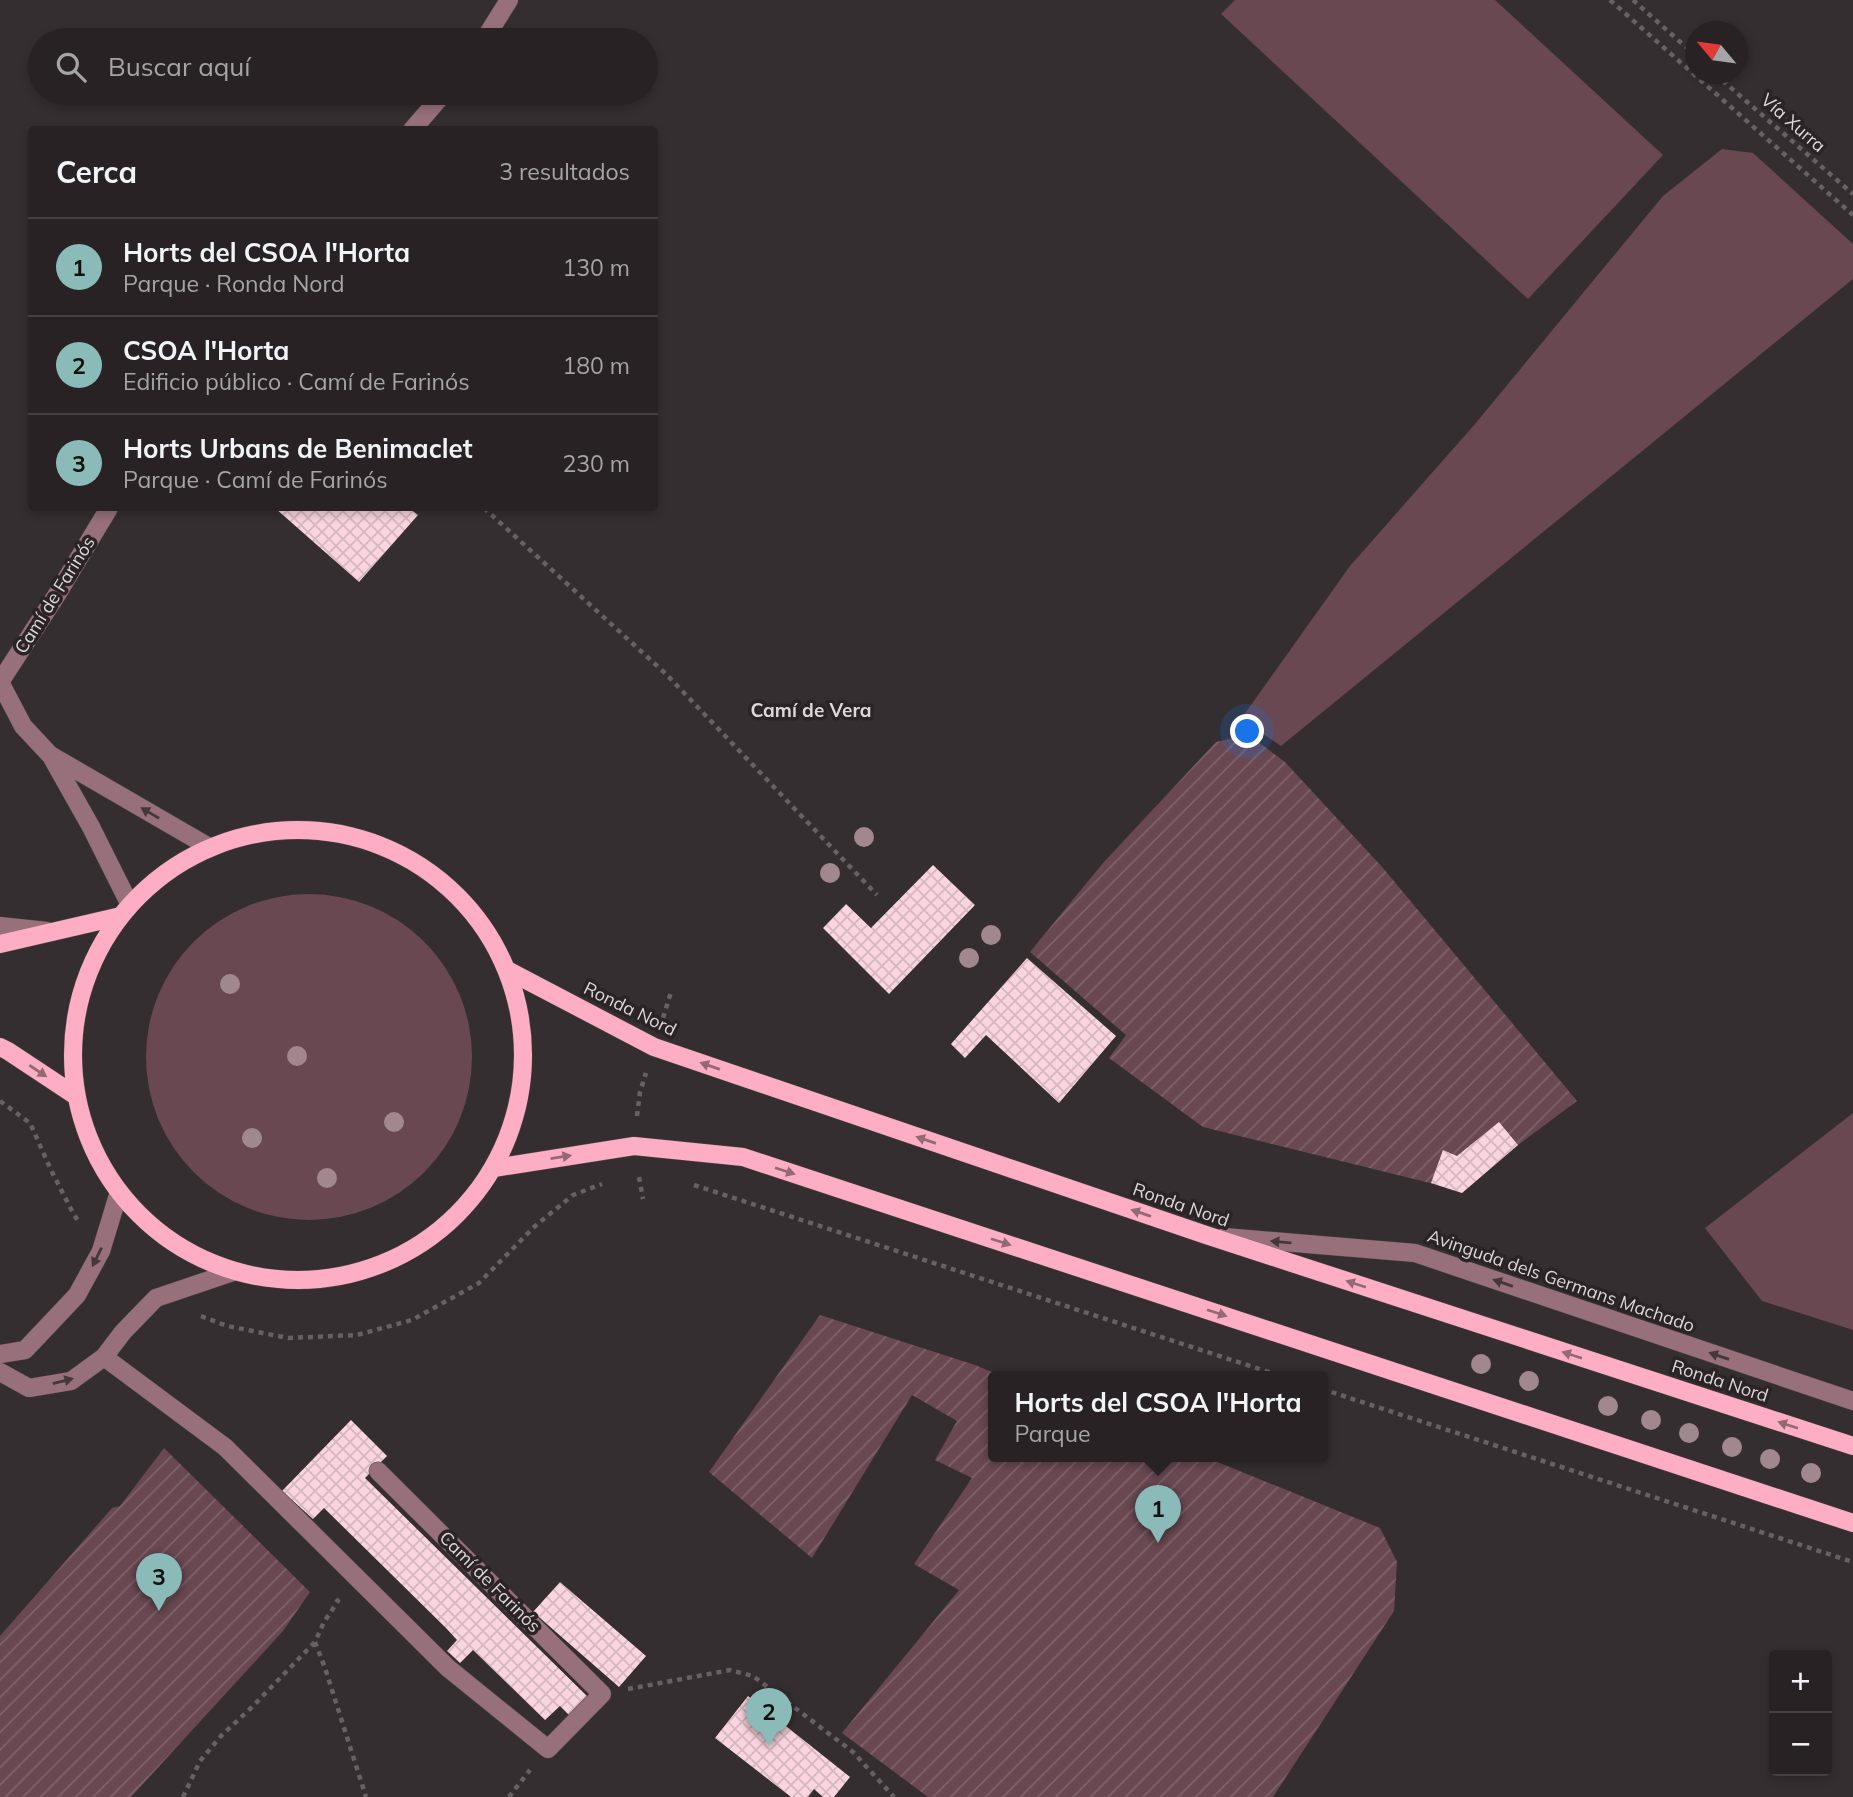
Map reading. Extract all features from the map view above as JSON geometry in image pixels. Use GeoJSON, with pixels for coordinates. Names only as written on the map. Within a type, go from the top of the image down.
{"type":"FeatureCollection","features":[{"type":"Feature","properties":{"kind":"main road"},"geometry":{"type":"LineString","coordinates":[[297,828],[342,832],[385,845],[425,867],[460,896],[488,931],[509,971],[524,1037],[520,1092],[519,1105],[494,1168],[464,1209],[425,1241],[381,1265],[333,1278],[283,1281],[233,1272],[200,1259],[170,1241],[142,1218],[119,1192],[92,1147],[76,1096],[73,1049],[80,1001],[95,957],[125,910],[166,872],[209,847],[252,833],[297,828]]}},
{"type":"Feature","properties":{"kind":"main road"},"geometry":{"type":"LineString","coordinates":[[0,944],[125,910]]}},
{"type":"Feature","properties":{"kind":"main road","name":"Ronda Nord"},"geometry":{"type":"LineString","coordinates":[[509,971],[654,1047],[1206,1235],[1853,1447]]}},
{"type":"Feature","properties":{"kind":"main road"},"geometry":{"type":"LineString","coordinates":[[0,1047],[76,1096]]}},
{"type":"Feature","properties":{"kind":"main road"},"geometry":{"type":"LineString","coordinates":[[494,1168],[634,1146],[743,1157],[1853,1523]]}},
{"type":"Feature","properties":{"kind":"street"},"geometry":{"type":"LineString","coordinates":[[492,28],[509,0]]}},
{"type":"Feature","properties":{"kind":"street"},"geometry":{"type":"LineString","coordinates":[[415,126],[434,105]]}},
{"type":"Feature","properties":{"kind":"street","name":"Camí de Farinós"},"geometry":{"type":"LineString","coordinates":[[107,511],[0,682],[23,726],[51,756],[91,827],[125,910]]}},
{"type":"Feature","properties":{"kind":"street","name":"Camí de Farinós"},"geometry":{"type":"LineString","coordinates":[[51,756],[209,847]]}},
{"type":"Feature","properties":{"kind":"street"},"geometry":{"type":"LineString","coordinates":[[0,926],[51,932]]}},
{"type":"Feature","properties":{"kind":"street"},"geometry":{"type":"LineString","coordinates":[[0,1354],[25,1350],[77,1295],[101,1251],[119,1192]]}},
{"type":"Feature","properties":{"kind":"street","name":"Avinguda dels Germans Machado"},"geometry":{"type":"LineString","coordinates":[[1206,1235],[1415,1253],[1853,1401]]}},
{"type":"Feature","properties":{"kind":"street"},"geometry":{"type":"LineString","coordinates":[[0,1372],[29,1388],[71,1381],[104,1357],[156,1298],[233,1272]]}},
{"type":"Feature","properties":{"kind":"street"},"geometry":{"type":"LineString","coordinates":[[104,1357],[225,1447],[448,1668],[548,1749],[602,1694]]}},
{"type":"Feature","properties":{"kind":"street","name":"Camí de Farinós"},"geometry":{"type":"LineString","coordinates":[[378,1471],[602,1694]]}},
{"type":"Feature","properties":{"kind":"path"},"geometry":{"type":"LineString","coordinates":[[1610,0],[1853,215]]}},
{"type":"Feature","properties":{"kind":"path"},"geometry":{"type":"LineString","coordinates":[[1633,0],[1685,46]]}},
{"type":"Feature","properties":{"kind":"path","name":"Vía Xurra"},"geometry":{"type":"LineString","coordinates":[[1726,84],[1853,194]]}},
{"type":"Feature","properties":{"kind":"path"},"geometry":{"type":"LineString","coordinates":[[487,511],[666,674],[877,895]]}},
{"type":"Feature","properties":{"kind":"path"},"geometry":{"type":"LineString","coordinates":[[643,1199],[634,1146],[640,1092],[671,992]]}},
{"type":"Feature","properties":{"kind":"path"},"geometry":{"type":"LineString","coordinates":[[0,1101],[30,1123],[74,1215],[101,1251]]}},
{"type":"Feature","properties":{"kind":"path"},"geometry":{"type":"LineString","coordinates":[[630,1179],[650,1178]]}},
{"type":"Feature","properties":{"kind":"path"},"geometry":{"type":"LineString","coordinates":[[156,1298],[227,1326],[288,1338],[357,1335],[412,1320],[479,1283],[534,1227],[573,1195],[612,1180]]}},
{"type":"Feature","properties":{"kind":"path"},"geometry":{"type":"LineString","coordinates":[[683,1182],[1266,1371]]}},
{"type":"Feature","properties":{"kind":"path"},"geometry":{"type":"LineString","coordinates":[[1328,1391],[1853,1562]]}},
{"type":"Feature","properties":{"kind":"path"},"geometry":{"type":"LineString","coordinates":[[183,1797],[200,1761],[221,1736],[253,1707],[315,1642],[338,1601],[328,1591]]}},
{"type":"Feature","properties":{"kind":"path"},"geometry":{"type":"LineString","coordinates":[[315,1642],[366,1797]]}},
{"type":"Feature","properties":{"kind":"path"},"geometry":{"type":"LineString","coordinates":[[602,1694],[730,1670],[753,1676],[852,1752],[894,1797]]}},
{"type":"Feature","properties":{"kind":"shaded area"},"geometry":{"type":"Polygon","coordinates":[[[1235,0],[1495,0],[1663,155],[1528,299],[1221,14],[1235,0]]]}},
{"type":"Feature","properties":{"kind":"shaded area"},"geometry":{"type":"Polygon","coordinates":[[[1722,149],[1753,153],[1853,244],[1853,279],[1281,746],[1241,719],[1350,566],[1475,424],[1663,196],[1722,149]]]}},
{"type":"Feature","properties":{"kind":"shaded area"},"geometry":{"type":"Polygon","coordinates":[[[1249,735],[1285,762],[1383,868],[1577,1101],[1518,1145],[1462,1193],[1203,1127],[1109,1058],[1126,1035],[1030,952],[1103,863],[1216,742],[1249,735]]]}},
{"type":"Feature","properties":{"kind":"shaded area"},"geometry":{"type":"Polygon","coordinates":[[[309,894],[341,897],[371,907],[399,922],[424,942],[444,967],[459,995],[469,1025],[472,1057],[469,1089],[459,1119],[444,1147],[424,1172],[399,1192],[371,1207],[341,1217],[309,1220],[277,1217],[247,1207],[219,1192],[194,1172],[174,1147],[159,1119],[149,1089],[146,1057],[149,1025],[159,995],[174,967],[194,942],[219,922],[247,907],[277,897],[309,894]]]}},
{"type":"Feature","properties":{"kind":"shaded area"},"geometry":{"type":"Polygon","coordinates":[[[1853,1113],[1853,1330],[1762,1301],[1705,1228],[1853,1113]]]}},
{"type":"Feature","properties":{"kind":"shaded area"},"geometry":{"type":"Polygon","coordinates":[[[820,1315],[990,1371],[988,1462],[1217,1462],[1380,1528],[1397,1562],[1394,1611],[1273,1797],[928,1797],[842,1733],[959,1590],[914,1564],[972,1478],[935,1460],[957,1421],[912,1395],[812,1558],[709,1472],[820,1315]]]}},
{"type":"Feature","properties":{"kind":"shaded area"},"geometry":{"type":"Polygon","coordinates":[[[164,1448],[310,1592],[283,1631],[131,1797],[0,1797],[0,1636],[112,1508],[120,1506],[164,1448]]]}},
{"type":"Feature","properties":{"kind":"building"},"geometry":{"type":"Polygon","coordinates":[[[278,511],[413,511],[418,515],[359,582],[278,511]]]}},
{"type":"Feature","properties":{"kind":"building"},"geometry":{"type":"Polygon","coordinates":[[[933,865],[975,905],[889,994],[823,928],[846,904],[871,928],[933,865]]]}},
{"type":"Feature","properties":{"kind":"building"},"geometry":{"type":"Polygon","coordinates":[[[1027,958],[1116,1036],[1059,1103],[986,1035],[965,1058],[951,1044],[1027,958]]]}},
{"type":"Feature","properties":{"kind":"building"},"geometry":{"type":"Polygon","coordinates":[[[1499,1122],[1518,1145],[1462,1193],[1431,1183],[1443,1150],[1457,1156],[1499,1122]]]}},
{"type":"Feature","properties":{"kind":"building"},"geometry":{"type":"Polygon","coordinates":[[[351,1420],[387,1456],[365,1478],[588,1697],[570,1716],[560,1706],[545,1720],[473,1650],[460,1663],[447,1651],[457,1640],[324,1508],[313,1519],[282,1491],[351,1420]]]}},
{"type":"Feature","properties":{"kind":"building"},"geometry":{"type":"Polygon","coordinates":[[[560,1582],[646,1656],[619,1687],[533,1612],[560,1582]]]}},
{"type":"Feature","properties":{"kind":"building"},"geometry":{"type":"Polygon","coordinates":[[[748,1696],[850,1777],[834,1797],[823,1797],[814,1789],[808,1797],[791,1797],[715,1738],[748,1696]]]}},
{"type":"Feature","properties":{"kind":"place","name":"Horts del CSOA l'Horta"},"geometry":{"type":"Point","coordinates":[1158,1543]}},
{"type":"Feature","properties":{"kind":"place","name":"Horts Urbans de Benimaclet"},"geometry":{"type":"Point","coordinates":[159,1611]}},
{"type":"Feature","properties":{"kind":"place","name":"CSOA l'Horta"},"geometry":{"type":"Point","coordinates":[769,1746]}},
{"type":"Feature","properties":{"kind":"district","name":"Camí de Vera"},"geometry":{"type":"Point","coordinates":[811,710]}}]}
